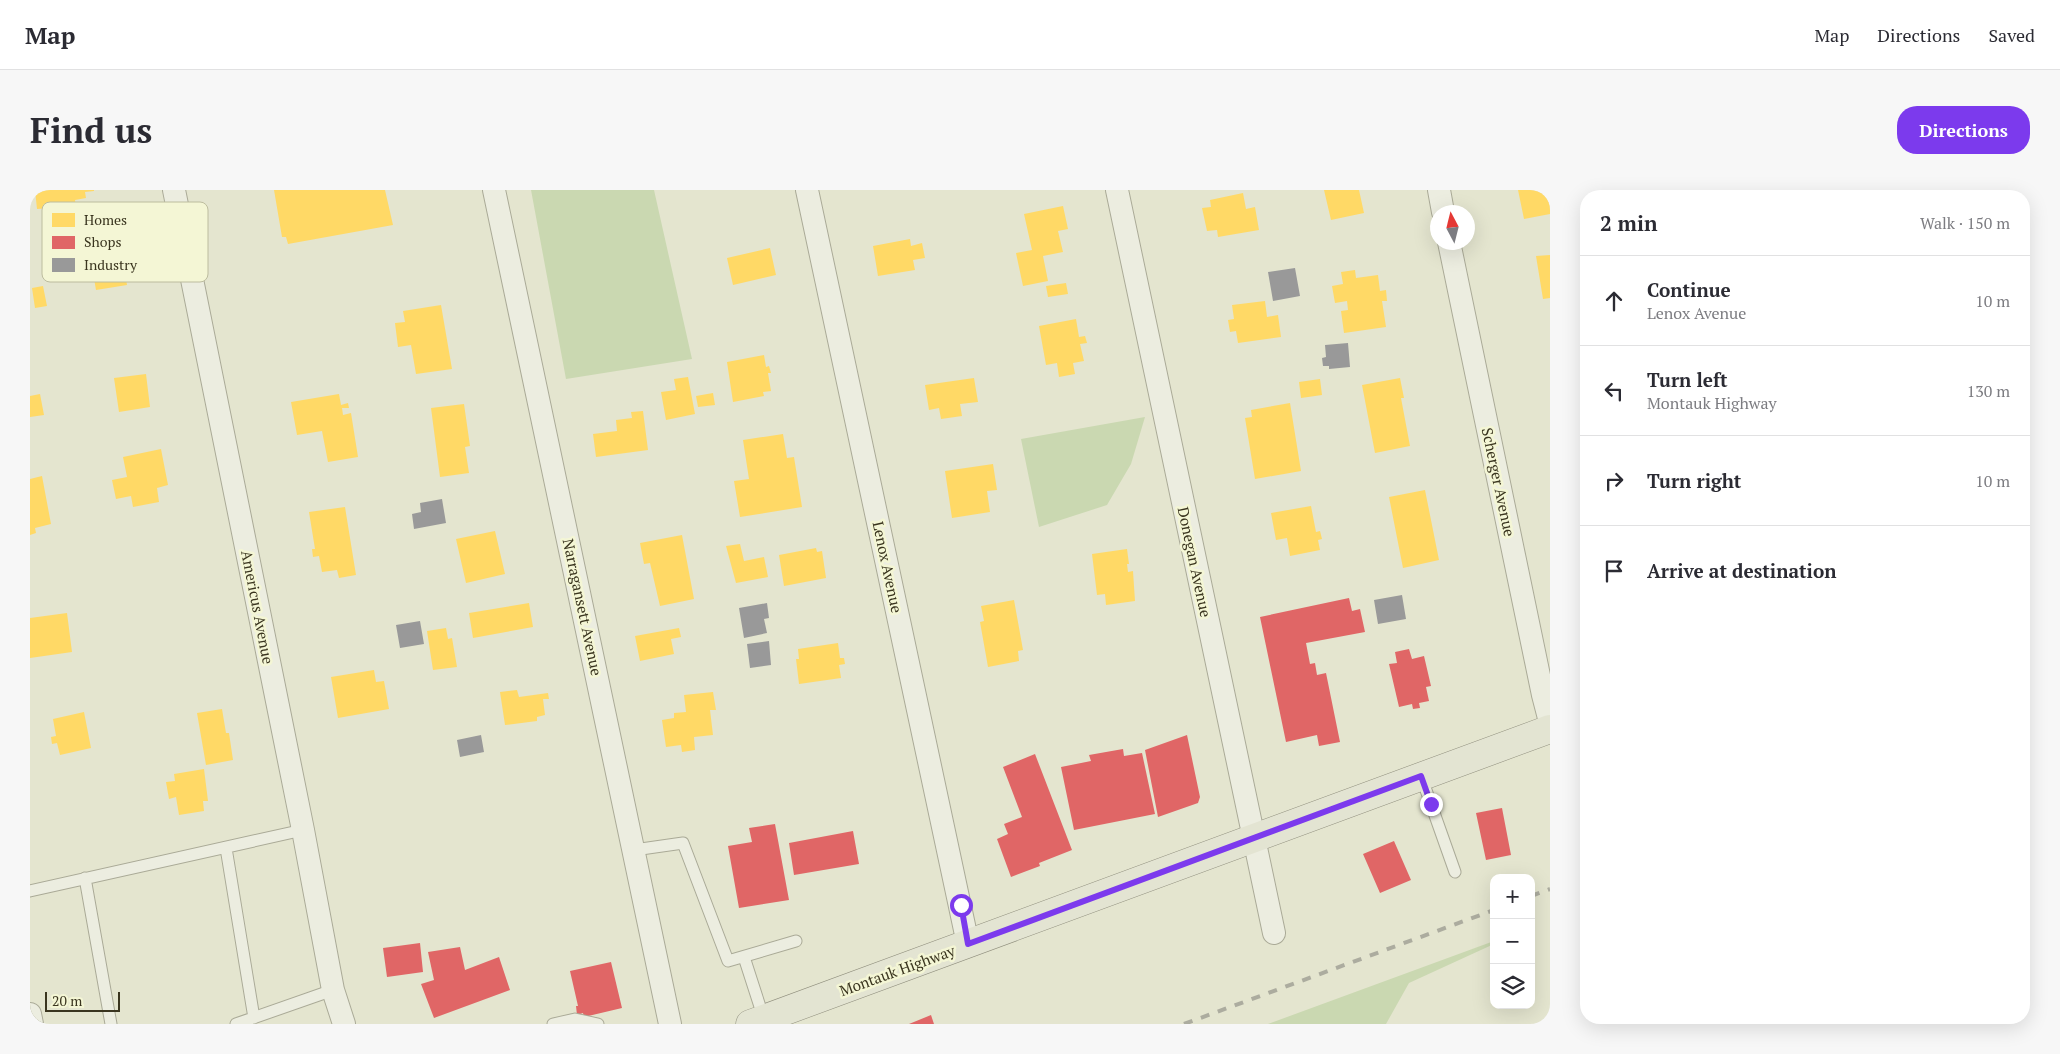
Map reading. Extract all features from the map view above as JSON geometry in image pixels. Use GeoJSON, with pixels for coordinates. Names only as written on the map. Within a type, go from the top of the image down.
{"type":"FeatureCollection","features":[{"type":"Feature","properties":{"kind":"main road","name":"Montauk Highway"},"geometry":{"type":"LineString","coordinates":[[757,1021],[1550,729]]}},
{"type":"Feature","properties":{"kind":"street","name":"Narragansett Avenue"},"geometry":{"type":"LineString","coordinates":[[494,190],[670,1024]]}},
{"type":"Feature","properties":{"kind":"street","name":"Lenox Avenue"},"geometry":{"type":"LineString","coordinates":[[808,190],[968,944]]}},
{"type":"Feature","properties":{"kind":"street","name":"Donegan Avenue"},"geometry":{"type":"LineString","coordinates":[[1117,190],[1274,933]]}},
{"type":"Feature","properties":{"kind":"street"},"geometry":{"type":"LineString","coordinates":[[1438,190],[1441,205]]}},
{"type":"Feature","properties":{"kind":"street","name":"Scherger Avenue"},"geometry":{"type":"LineString","coordinates":[[1451,250],[1541,687],[1550,722]]}},
{"type":"Feature","properties":{"kind":"street","name":"Americus Avenue"},"geometry":{"type":"LineString","coordinates":[[193,282],[334,990],[344,1024]]}},
{"type":"Feature","properties":{"kind":"street"},"geometry":{"type":"LineString","coordinates":[[30,1014],[32,1024]]}},
{"type":"Feature","properties":{"kind":"lane"},"geometry":{"type":"LineString","coordinates":[[1421,776],[1454,872]]}},
{"type":"Feature","properties":{"kind":"lane"},"geometry":{"type":"LineString","coordinates":[[30,891],[303,830]]}},
{"type":"Feature","properties":{"kind":"lane"},"geometry":{"type":"LineString","coordinates":[[634,850],[683,842],[728,962],[796,940]]}},
{"type":"Feature","properties":{"kind":"lane"},"geometry":{"type":"LineString","coordinates":[[226,848],[254,1018]]}},
{"type":"Feature","properties":{"kind":"lane"},"geometry":{"type":"LineString","coordinates":[[85,878],[111,1024]]}},
{"type":"Feature","properties":{"kind":"lane"},"geometry":{"type":"LineString","coordinates":[[744,957],[757,1021]]}},
{"type":"Feature","properties":{"kind":"lane"},"geometry":{"type":"LineString","coordinates":[[236,1024],[334,990]]}},
{"type":"Feature","properties":{"kind":"lane"},"geometry":{"type":"LineString","coordinates":[[553,1024],[575,1020],[598,1024]]}},
{"type":"Feature","properties":{"kind":"green space"},"geometry":{"type":"Polygon","coordinates":[[[531,190],[654,190],[692,359],[566,379],[531,190]]]}},
{"type":"Feature","properties":{"kind":"green space"},"geometry":{"type":"Polygon","coordinates":[[[1145,417],[1131,464],[1107,505],[1039,527],[1021,439],[1145,417]]]}},
{"type":"Feature","properties":{"kind":"green space"},"geometry":{"type":"Polygon","coordinates":[[[1490,942],[1490,946],[1409,983],[1386,1024],[1268,1024],[1490,942]]]}},
{"type":"Feature","properties":{"kind":"building: Homes"},"geometry":{"type":"Polygon","coordinates":[[[35,190],[94,190],[85,192],[86,198],[75,200],[75,202],[42,202],[42,209],[37,209],[35,190]]]}},
{"type":"Feature","properties":{"kind":"building: Homes"},"geometry":{"type":"Polygon","coordinates":[[[274,190],[385,190],[393,225],[288,244],[286,237],[282,237],[274,190]]]}},
{"type":"Feature","properties":{"kind":"building: Homes"},"geometry":{"type":"Polygon","coordinates":[[[1324,190],[1359,190],[1364,213],[1331,220],[1324,190]]]}},
{"type":"Feature","properties":{"kind":"building: Homes"},"geometry":{"type":"Polygon","coordinates":[[[1518,190],[1550,190],[1550,214],[1524,219],[1518,190]]]}},
{"type":"Feature","properties":{"kind":"building: Homes"},"geometry":{"type":"Polygon","coordinates":[[[1243,193],[1246,209],[1255,207],[1259,230],[1218,237],[1217,230],[1207,231],[1202,208],[1211,207],[1210,200],[1243,193]]]}},
{"type":"Feature","properties":{"kind":"building: Homes"},"geometry":{"type":"Polygon","coordinates":[[[1063,206],[1068,229],[1058,231],[1063,252],[1043,256],[1048,281],[1023,286],[1016,253],[1032,250],[1024,214],[1063,206]]]}},
{"type":"Feature","properties":{"kind":"building: Homes"},"geometry":{"type":"Polygon","coordinates":[[[910,239],[911,246],[922,243],[925,258],[913,260],[915,270],[878,276],[873,246],[910,239]]]}},
{"type":"Feature","properties":{"kind":"building: Homes"},"geometry":{"type":"Polygon","coordinates":[[[770,248],[776,275],[733,285],[727,258],[770,248]]]}},
{"type":"Feature","properties":{"kind":"building: Homes"},"geometry":{"type":"Polygon","coordinates":[[[1550,255],[1550,298],[1543,299],[1536,256],[1550,255]]]}},
{"type":"Feature","properties":{"kind":"building: Homes"},"geometry":{"type":"Polygon","coordinates":[[[1355,270],[1356,278],[1378,275],[1380,291],[1386,290],[1387,301],[1382,301],[1386,327],[1344,333],[1341,311],[1348,310],[1347,301],[1335,303],[1332,286],[1343,284],[1341,272],[1355,270]]]}},
{"type":"Feature","properties":{"kind":"building: Homes"},"geometry":{"type":"Polygon","coordinates":[[[95,282],[126,282],[127,285],[96,290],[95,282]]]}},
{"type":"Feature","properties":{"kind":"building: Homes"},"geometry":{"type":"Polygon","coordinates":[[[1066,283],[1068,294],[1048,297],[1046,286],[1066,283]]]}},
{"type":"Feature","properties":{"kind":"building: Homes"},"geometry":{"type":"Polygon","coordinates":[[[43,286],[47,306],[35,308],[32,288],[43,286]]]}},
{"type":"Feature","properties":{"kind":"building: Homes"},"geometry":{"type":"Polygon","coordinates":[[[1265,301],[1267,317],[1278,315],[1281,337],[1238,343],[1236,331],[1230,332],[1228,320],[1234,319],[1232,305],[1265,301]]]}},
{"type":"Feature","properties":{"kind":"building: Homes"},"geometry":{"type":"Polygon","coordinates":[[[441,305],[452,369],[416,374],[411,345],[398,347],[395,323],[405,322],[403,311],[441,305]]]}},
{"type":"Feature","properties":{"kind":"building: Homes"},"geometry":{"type":"Polygon","coordinates":[[[1076,319],[1079,337],[1085,336],[1087,343],[1080,344],[1084,361],[1073,363],[1075,374],[1059,377],[1057,363],[1046,365],[1039,326],[1076,319]]]}},
{"type":"Feature","properties":{"kind":"building: Homes"},"geometry":{"type":"Polygon","coordinates":[[[764,355],[766,367],[769,366],[771,373],[768,373],[771,391],[763,392],[764,396],[733,402],[727,362],[764,355]]]}},
{"type":"Feature","properties":{"kind":"building: Homes"},"geometry":{"type":"Polygon","coordinates":[[[146,374],[150,407],[119,412],[114,378],[146,374]]]}},
{"type":"Feature","properties":{"kind":"building: Homes"},"geometry":{"type":"Polygon","coordinates":[[[688,377],[695,414],[666,420],[661,392],[676,390],[674,379],[688,377]]]}},
{"type":"Feature","properties":{"kind":"building: Homes"},"geometry":{"type":"Polygon","coordinates":[[[974,378],[978,402],[960,404],[962,416],[941,419],[939,408],[929,410],[925,385],[974,378]]]}},
{"type":"Feature","properties":{"kind":"building: Homes"},"geometry":{"type":"Polygon","coordinates":[[[1400,378],[1404,398],[1401,398],[1410,446],[1375,453],[1362,385],[1400,378]]]}},
{"type":"Feature","properties":{"kind":"building: Homes"},"geometry":{"type":"Polygon","coordinates":[[[1320,379],[1322,395],[1301,398],[1299,382],[1320,379]]]}},
{"type":"Feature","properties":{"kind":"building: Homes"},"geometry":{"type":"Polygon","coordinates":[[[713,393],[715,405],[698,407],[696,396],[713,393]]]}},
{"type":"Feature","properties":{"kind":"building: Homes"},"geometry":{"type":"Polygon","coordinates":[[[40,394],[44,415],[30,417],[30,396],[40,394]]]}},
{"type":"Feature","properties":{"kind":"building: Homes"},"geometry":{"type":"Polygon","coordinates":[[[339,394],[341,405],[348,403],[349,408],[342,408],[343,415],[351,413],[358,457],[328,462],[322,431],[297,435],[291,402],[339,394]]]}},
{"type":"Feature","properties":{"kind":"building: Homes"},"geometry":{"type":"Polygon","coordinates":[[[1290,403],[1301,471],[1255,479],[1245,418],[1252,417],[1251,410],[1290,403]]]}},
{"type":"Feature","properties":{"kind":"building: Homes"},"geometry":{"type":"Polygon","coordinates":[[[464,404],[470,446],[465,447],[469,473],[440,477],[431,408],[464,404]]]}},
{"type":"Feature","properties":{"kind":"building: Homes"},"geometry":{"type":"Polygon","coordinates":[[[643,411],[648,450],[596,457],[593,434],[617,431],[616,420],[632,418],[631,412],[643,411]]]}},
{"type":"Feature","properties":{"kind":"building: Homes"},"geometry":{"type":"Polygon","coordinates":[[[783,434],[787,458],[794,457],[802,507],[740,517],[734,481],[749,479],[743,440],[783,434]]]}},
{"type":"Feature","properties":{"kind":"building: Homes"},"geometry":{"type":"Polygon","coordinates":[[[161,449],[168,485],[157,488],[159,502],[133,507],[131,496],[116,499],[112,480],[127,477],[123,457],[161,449]]]}},
{"type":"Feature","properties":{"kind":"building: Homes"},"geometry":{"type":"Polygon","coordinates":[[[993,464],[997,490],[987,491],[990,512],[952,518],[945,471],[993,464]]]}},
{"type":"Feature","properties":{"kind":"building: Homes"},"geometry":{"type":"Polygon","coordinates":[[[42,476],[51,524],[35,528],[36,533],[30,535],[30,479],[42,476]]]}},
{"type":"Feature","properties":{"kind":"building: Homes"},"geometry":{"type":"Polygon","coordinates":[[[1425,490],[1439,560],[1403,568],[1389,497],[1425,490]]]}},
{"type":"Feature","properties":{"kind":"building: Homes"},"geometry":{"type":"Polygon","coordinates":[[[1311,506],[1316,532],[1320,531],[1322,539],[1318,540],[1320,550],[1290,556],[1287,538],[1276,540],[1271,513],[1311,506]]]}},
{"type":"Feature","properties":{"kind":"building: Homes"},"geometry":{"type":"Polygon","coordinates":[[[345,507],[356,575],[339,578],[337,570],[322,572],[319,556],[313,557],[312,549],[315,549],[309,512],[345,507]]]}},
{"type":"Feature","properties":{"kind":"building: Homes"},"geometry":{"type":"Polygon","coordinates":[[[495,531],[505,574],[466,583],[456,539],[495,531]]]}},
{"type":"Feature","properties":{"kind":"building: Homes"},"geometry":{"type":"Polygon","coordinates":[[[682,535],[694,599],[660,606],[650,563],[644,564],[640,543],[682,535]]]}},
{"type":"Feature","properties":{"kind":"building: Homes"},"geometry":{"type":"Polygon","coordinates":[[[740,544],[744,561],[764,557],[768,577],[736,583],[726,546],[740,544]]]}},
{"type":"Feature","properties":{"kind":"building: Homes"},"geometry":{"type":"Polygon","coordinates":[[[816,548],[817,552],[822,551],[826,578],[784,586],[779,555],[816,548]]]}},
{"type":"Feature","properties":{"kind":"building: Homes"},"geometry":{"type":"Polygon","coordinates":[[[1127,549],[1128,572],[1133,571],[1135,601],[1106,605],[1105,594],[1097,595],[1092,554],[1127,549]]]}},
{"type":"Feature","properties":{"kind":"building: Homes"},"geometry":{"type":"Polygon","coordinates":[[[1014,600],[1023,650],[1018,651],[1019,661],[988,667],[980,622],[984,621],[981,606],[1014,600]]]}},
{"type":"Feature","properties":{"kind":"building: Homes"},"geometry":{"type":"Polygon","coordinates":[[[529,603],[533,627],[473,638],[469,613],[529,603]]]}},
{"type":"Feature","properties":{"kind":"building: Homes"},"geometry":{"type":"Polygon","coordinates":[[[67,613],[72,652],[30,658],[30,618],[67,613]]]}},
{"type":"Feature","properties":{"kind":"building: Homes"},"geometry":{"type":"Polygon","coordinates":[[[446,628],[448,639],[452,638],[457,667],[433,670],[427,631],[446,628]]]}},
{"type":"Feature","properties":{"kind":"building: Homes"},"geometry":{"type":"Polygon","coordinates":[[[679,628],[681,637],[671,639],[674,654],[640,661],[635,636],[679,628]]]}},
{"type":"Feature","properties":{"kind":"building: Homes"},"geometry":{"type":"Polygon","coordinates":[[[838,643],[840,658],[844,658],[845,664],[839,665],[841,678],[799,684],[796,659],[799,659],[798,649],[838,643]]]}},
{"type":"Feature","properties":{"kind":"building: Homes"},"geometry":{"type":"Polygon","coordinates":[[[374,670],[376,682],[384,681],[389,709],[338,718],[331,677],[374,670]]]}},
{"type":"Feature","properties":{"kind":"building: Homes"},"geometry":{"type":"Polygon","coordinates":[[[517,690],[519,697],[548,693],[549,699],[543,699],[545,715],[537,717],[537,721],[505,725],[500,692],[517,690]]]}},
{"type":"Feature","properties":{"kind":"building: Homes"},"geometry":{"type":"Polygon","coordinates":[[[713,692],[716,710],[710,710],[713,735],[694,737],[695,750],[682,752],[681,745],[666,747],[662,720],[674,718],[674,713],[686,712],[684,695],[713,692]]]}},
{"type":"Feature","properties":{"kind":"building: Homes"},"geometry":{"type":"Polygon","coordinates":[[[222,709],[226,733],[229,733],[233,760],[206,765],[197,713],[222,709]]]}},
{"type":"Feature","properties":{"kind":"building: Homes"},"geometry":{"type":"Polygon","coordinates":[[[84,712],[91,748],[60,755],[57,743],[52,744],[51,737],[56,736],[53,719],[84,712]]]}},
{"type":"Feature","properties":{"kind":"building: Homes"},"geometry":{"type":"Polygon","coordinates":[[[204,769],[208,801],[203,801],[204,811],[179,815],[176,797],[169,799],[166,782],[175,781],[174,774],[204,769]]]}},
{"type":"Feature","properties":{"kind":"building: Shops"},"geometry":{"type":"Polygon","coordinates":[[[1349,598],[1352,611],[1360,609],[1365,632],[1306,643],[1310,664],[1315,663],[1317,675],[1326,673],[1340,742],[1319,746],[1317,735],[1286,742],[1260,617],[1349,598]]]}},
{"type":"Feature","properties":{"kind":"building: Shops"},"geometry":{"type":"Polygon","coordinates":[[[1409,649],[1412,659],[1424,656],[1431,686],[1426,687],[1429,701],[1419,703],[1420,708],[1413,709],[1412,704],[1399,707],[1389,664],[1397,663],[1395,652],[1409,649]]]}},
{"type":"Feature","properties":{"kind":"building: Shops"},"geometry":{"type":"Polygon","coordinates":[[[1187,735],[1200,797],[1198,803],[1158,817],[1145,750],[1187,735]]]}},
{"type":"Feature","properties":{"kind":"building: Shops"},"geometry":{"type":"Polygon","coordinates":[[[1123,749],[1124,756],[1142,753],[1155,814],[1074,830],[1061,767],[1091,761],[1089,755],[1123,749]]]}},
{"type":"Feature","properties":{"kind":"building: Shops"},"geometry":{"type":"Polygon","coordinates":[[[1035,754],[1072,850],[1039,863],[1040,866],[1011,877],[997,839],[1008,834],[1004,824],[1022,817],[1003,767],[1035,754]]]}},
{"type":"Feature","properties":{"kind":"building: Shops"},"geometry":{"type":"Polygon","coordinates":[[[1502,808],[1511,855],[1486,860],[1476,813],[1502,808]]]}},
{"type":"Feature","properties":{"kind":"building: Shops"},"geometry":{"type":"Polygon","coordinates":[[[775,824],[789,900],[739,908],[728,846],[752,842],[749,828],[775,824]]]}},
{"type":"Feature","properties":{"kind":"building: Shops"},"geometry":{"type":"Polygon","coordinates":[[[853,831],[859,864],[794,875],[789,843],[853,831]]]}},
{"type":"Feature","properties":{"kind":"building: Shops"},"geometry":{"type":"Polygon","coordinates":[[[1394,841],[1411,880],[1380,893],[1363,854],[1394,841]]]}},
{"type":"Feature","properties":{"kind":"building: Shops"},"geometry":{"type":"Polygon","coordinates":[[[420,943],[423,972],[387,977],[383,948],[420,943]]]}},
{"type":"Feature","properties":{"kind":"building: Shops"},"geometry":{"type":"Polygon","coordinates":[[[460,947],[465,970],[499,957],[510,990],[434,1018],[421,984],[434,980],[428,952],[460,947]]]}},
{"type":"Feature","properties":{"kind":"building: Shops"},"geometry":{"type":"Polygon","coordinates":[[[611,962],[622,1008],[584,1017],[583,1013],[577,1015],[576,1006],[578,1006],[570,971],[611,962]]]}},
{"type":"Feature","properties":{"kind":"building: Shops"},"geometry":{"type":"Polygon","coordinates":[[[931,1015],[934,1024],[909,1024],[931,1015]]]}},
{"type":"Feature","properties":{"kind":"building: Industry"},"geometry":{"type":"Polygon","coordinates":[[[1295,268],[1300,296],[1273,301],[1268,272],[1295,268]]]}},
{"type":"Feature","properties":{"kind":"building: Industry"},"geometry":{"type":"Polygon","coordinates":[[[1348,343],[1350,367],[1329,369],[1329,366],[1323,366],[1322,358],[1326,357],[1325,345],[1348,343]]]}},
{"type":"Feature","properties":{"kind":"building: Industry"},"geometry":{"type":"Polygon","coordinates":[[[442,499],[446,523],[414,529],[412,514],[421,512],[420,503],[442,499]]]}},
{"type":"Feature","properties":{"kind":"building: Industry"},"geometry":{"type":"Polygon","coordinates":[[[1402,595],[1406,619],[1378,624],[1374,600],[1402,595]]]}},
{"type":"Feature","properties":{"kind":"building: Industry"},"geometry":{"type":"Polygon","coordinates":[[[767,603],[769,618],[764,619],[767,633],[744,638],[739,608],[767,603]]]}},
{"type":"Feature","properties":{"kind":"building: Industry"},"geometry":{"type":"Polygon","coordinates":[[[420,621],[424,644],[400,648],[396,625],[420,621]]]}},
{"type":"Feature","properties":{"kind":"building: Industry"},"geometry":{"type":"Polygon","coordinates":[[[769,641],[771,665],[750,668],[747,644],[769,641]]]}},
{"type":"Feature","properties":{"kind":"building: Industry"},"geometry":{"type":"Polygon","coordinates":[[[481,735],[484,752],[460,757],[457,740],[481,735]]]}},
{"type":"Feature","properties":{"kind":"railway"},"geometry":{"type":"LineString","coordinates":[[1535,895],[1550,889]]}},
{"type":"Feature","properties":{"kind":"railway"},"geometry":{"type":"LineString","coordinates":[[1184,1024],[1490,911]]}},
{"type":"Feature","properties":{"kind":"route"},"geometry":{"type":"LineString","coordinates":[[961,905],[968,944],[1421,776],[1431,804]]}}]}
